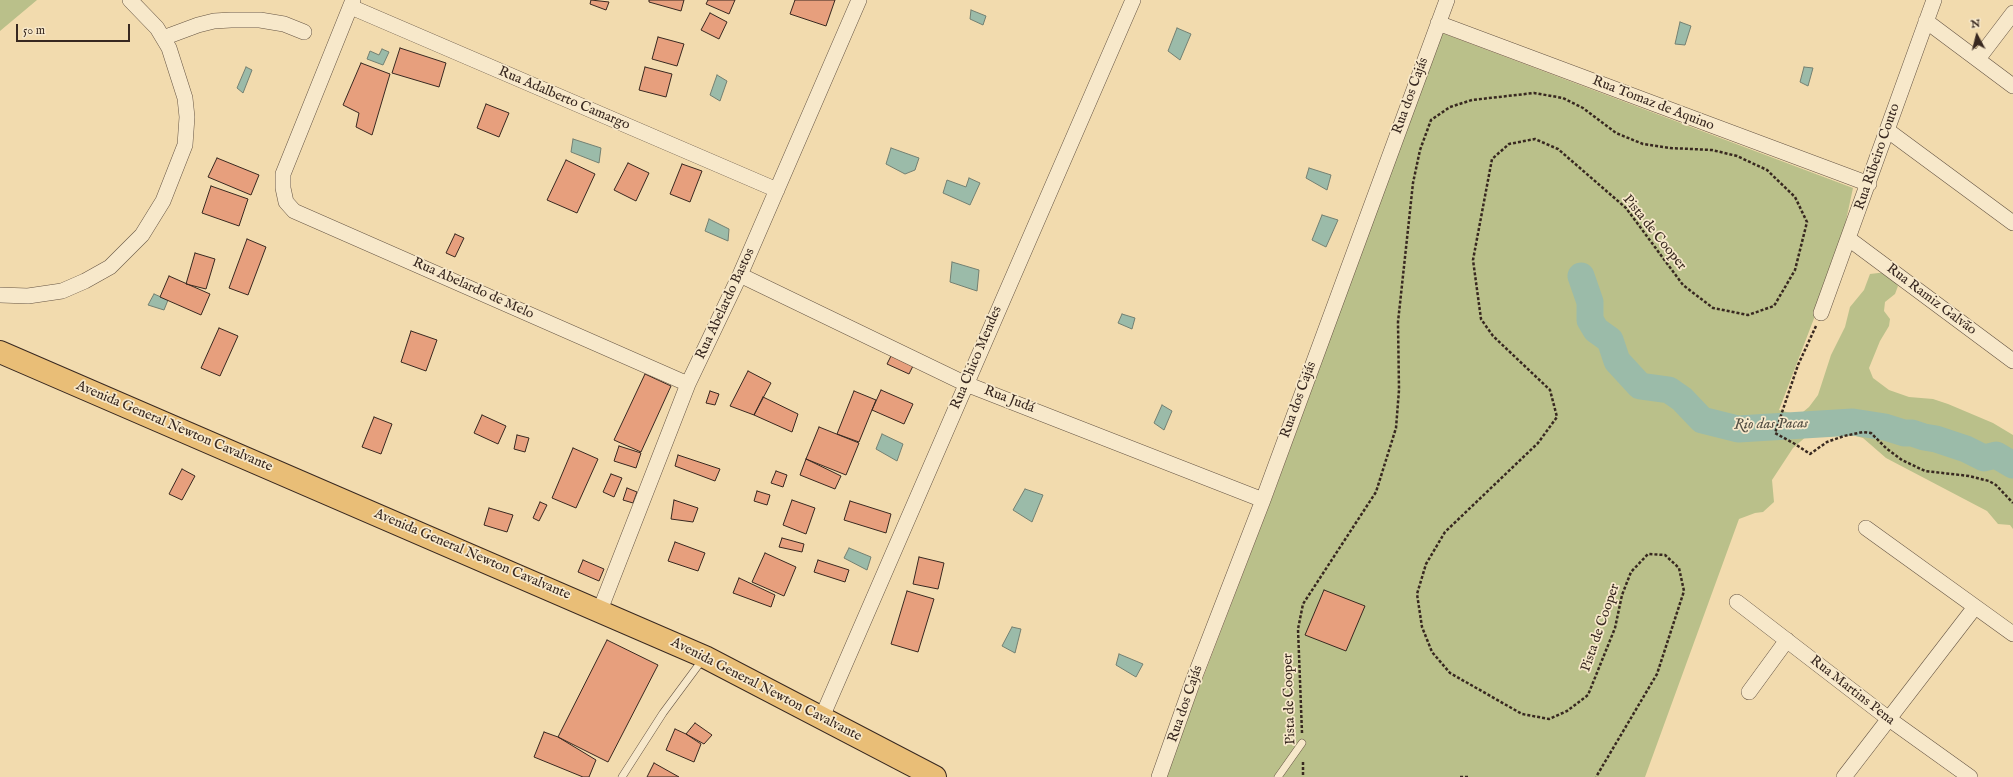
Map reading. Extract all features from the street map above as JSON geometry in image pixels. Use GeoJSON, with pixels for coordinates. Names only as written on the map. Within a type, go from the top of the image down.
{"type":"FeatureCollection","features":[{"type":"Feature","properties":{"kind":"main road","name":"Avenida General Newton Cavalvante"},"geometry":{"type":"LineString","coordinates":[[0,352],[600,610],[704,657],[935,777]]}},
{"type":"Feature","properties":{"kind":"street"},"geometry":{"type":"LineString","coordinates":[[0,295],[28,296],[62,291],[85,281],[110,267],[142,235],[163,201],[185,145],[187,117],[185,98],[169,48],[164,38],[153,23],[130,0]]}},
{"type":"Feature","properties":{"kind":"street","name":"Rua Abelardo Bastos"},"geometry":{"type":"LineString","coordinates":[[600,610],[688,384],[740,275],[859,0]]}},
{"type":"Feature","properties":{"kind":"street","name":"Rua Chico Mendes"},"geometry":{"type":"LineString","coordinates":[[822,717],[1133,0]]}},
{"type":"Feature","properties":{"kind":"street","name":"Rua dos Cajás"},"geometry":{"type":"LineString","coordinates":[[1159,777],[1193,681],[1263,500],[1447,0]]}},
{"type":"Feature","properties":{"kind":"street","name":"Rua Ribeiro Couto"},"geometry":{"type":"LineString","coordinates":[[1821,313],[1849,239],[1934,0]]}},
{"type":"Feature","properties":{"kind":"street","name":"Rua Adalberto Camargo"},"geometry":{"type":"LineString","coordinates":[[352,4],[777,190]]}},
{"type":"Feature","properties":{"kind":"street","name":"Rua Abelardo de Melo"},"geometry":{"type":"LineString","coordinates":[[352,4],[283,174],[282,188],[286,202],[294,211],[688,384]]}},
{"type":"Feature","properties":{"kind":"street"},"geometry":{"type":"LineString","coordinates":[[1978,59],[2013,13]]}},
{"type":"Feature","properties":{"kind":"street"},"geometry":{"type":"LineString","coordinates":[[164,38],[198,25],[214,21],[231,20],[260,20],[284,24],[304,32]]}},
{"type":"Feature","properties":{"kind":"street"},"geometry":{"type":"LineString","coordinates":[[1926,21],[2013,86]]}},
{"type":"Feature","properties":{"kind":"street","name":"Rua Tomaz de Aquino"},"geometry":{"type":"LineString","coordinates":[[1438,23],[1868,184]]}},
{"type":"Feature","properties":{"kind":"street"},"geometry":{"type":"LineString","coordinates":[[1887,130],[2013,223]]}},
{"type":"Feature","properties":{"kind":"street","name":"Rua Ramiz Galvão"},"geometry":{"type":"LineString","coordinates":[[1849,239],[2013,361]]}},
{"type":"Feature","properties":{"kind":"street","name":"Rua Judá"},"geometry":{"type":"LineString","coordinates":[[740,275],[966,384],[1263,500]]}},
{"type":"Feature","properties":{"kind":"street"},"geometry":{"type":"LineString","coordinates":[[1866,528],[2013,634]]}},
{"type":"Feature","properties":{"kind":"street","name":"Rua Martins Pena"},"geometry":{"type":"LineString","coordinates":[[1737,602],[1889,719],[1970,777]]}},
{"type":"Feature","properties":{"kind":"street"},"geometry":{"type":"LineString","coordinates":[[1844,777],[1975,607]]}},
{"type":"Feature","properties":{"kind":"street"},"geometry":{"type":"LineString","coordinates":[[1749,692],[1787,640]]}},
{"type":"Feature","properties":{"kind":"lane"},"geometry":{"type":"LineString","coordinates":[[622,777],[663,713],[704,657]]}},
{"type":"Feature","properties":{"kind":"lane"},"geometry":{"type":"LineString","coordinates":[[1278,777],[1302,743]]}},
{"type":"Feature","properties":{"kind":"path","name":"Pista de Cooper"},"geometry":{"type":"LineString","coordinates":[[1303,777],[1298,629],[1303,604],[1376,492],[1396,428],[1399,390],[1398,322],[1413,183],[1420,150],[1431,120],[1450,108],[1472,100],[1534,93],[1563,98],[1583,108],[1616,133],[1643,144],[1670,148],[1712,150],[1738,156],[1767,170],[1795,197],[1807,222],[1795,270],[1774,306],[1748,315],[1713,308],[1683,285],[1626,208],[1558,149],[1535,139],[1510,144],[1492,160],[1474,260],[1481,319],[1493,336],[1550,390],[1557,417],[1538,443],[1445,532],[1426,564],[1417,594],[1422,627],[1432,652],[1450,673],[1522,714],[1549,718],[1567,712],[1588,695],[1615,628],[1622,595],[1631,572],[1648,554],[1665,555],[1679,568],[1684,591],[1657,674],[1596,777]]}},
{"type":"Feature","properties":{"kind":"path"},"geometry":{"type":"LineString","coordinates":[[1821,313],[1798,365],[1781,410],[1774,434],[1795,444],[1810,454],[1826,442],[1863,432],[1871,433],[1886,448],[1902,460],[1925,471],[1969,476],[1989,481],[1996,485],[2013,503]]}},
{"type":"Feature","properties":{"kind":"path"},"geometry":{"type":"LineString","coordinates":[[1460,777],[1470,777]]}},
{"type":"Feature","properties":{"kind":"green space"},"geometry":{"type":"Polygon","coordinates":[[[0,0],[37,0],[0,31],[0,0]]]}},
{"type":"Feature","properties":{"kind":"green space"},"geometry":{"type":"Polygon","coordinates":[[[1442,33],[1853,188],[1839,253],[1779,410],[1794,414],[1803,412],[1809,407],[1818,395],[1831,355],[1845,327],[1850,307],[1864,290],[1870,274],[1887,272],[1898,286],[1895,294],[1885,302],[1884,311],[1890,319],[1889,326],[1880,341],[1869,368],[1873,378],[1889,390],[1909,397],[1933,399],[1948,404],[1993,423],[2013,435],[2013,529],[2010,525],[1998,524],[1987,511],[1886,458],[1863,438],[1845,433],[1823,432],[1808,435],[1793,448],[1772,480],[1774,502],[1763,512],[1755,513],[1739,519],[1645,777],[1165,777],[1275,490],[1442,33]]]}},
{"type":"Feature","properties":{"kind":"shaded area"},"geometry":{"type":"Polygon","coordinates":[[[971,10],[986,16],[983,25],[970,19],[971,10]]]}},
{"type":"Feature","properties":{"kind":"shaded area"},"geometry":{"type":"Polygon","coordinates":[[[1680,22],[1691,26],[1685,45],[1675,44],[1680,22]]]}},
{"type":"Feature","properties":{"kind":"shaded area"},"geometry":{"type":"Polygon","coordinates":[[[1177,28],[1191,34],[1180,60],[1168,51],[1177,28]]]}},
{"type":"Feature","properties":{"kind":"shaded area"},"geometry":{"type":"Polygon","coordinates":[[[382,49],[389,52],[383,65],[367,59],[370,51],[379,55],[382,49]]]}},
{"type":"Feature","properties":{"kind":"shaded area"},"geometry":{"type":"Polygon","coordinates":[[[246,67],[252,70],[243,93],[237,88],[246,67]]]}},
{"type":"Feature","properties":{"kind":"shaded area"},"geometry":{"type":"Polygon","coordinates":[[[1804,67],[1813,68],[1808,86],[1800,82],[1804,67]]]}},
{"type":"Feature","properties":{"kind":"shaded area"},"geometry":{"type":"Polygon","coordinates":[[[717,75],[727,81],[720,101],[710,95],[717,75]]]}},
{"type":"Feature","properties":{"kind":"shaded area"},"geometry":{"type":"Polygon","coordinates":[[[573,139],[601,148],[599,163],[571,152],[573,139]]]}},
{"type":"Feature","properties":{"kind":"shaded area"},"geometry":{"type":"Polygon","coordinates":[[[891,148],[919,158],[915,170],[905,174],[886,164],[891,148]]]}},
{"type":"Feature","properties":{"kind":"shaded area"},"geometry":{"type":"Polygon","coordinates":[[[1309,168],[1331,175],[1327,190],[1306,178],[1309,168]]]}},
{"type":"Feature","properties":{"kind":"shaded area"},"geometry":{"type":"Polygon","coordinates":[[[969,178],[980,183],[970,205],[943,193],[947,180],[966,187],[969,178]]]}},
{"type":"Feature","properties":{"kind":"shaded area"},"geometry":{"type":"Polygon","coordinates":[[[1322,215],[1338,220],[1326,247],[1312,240],[1322,215]]]}},
{"type":"Feature","properties":{"kind":"shaded area"},"geometry":{"type":"Polygon","coordinates":[[[709,219],[729,229],[728,241],[705,231],[709,219]]]}},
{"type":"Feature","properties":{"kind":"shaded area"},"geometry":{"type":"Polygon","coordinates":[[[952,262],[979,270],[977,291],[950,282],[952,262]]]}},
{"type":"Feature","properties":{"kind":"shaded area"},"geometry":{"type":"Polygon","coordinates":[[[154,294],[168,300],[164,310],[148,305],[154,294]]]}},
{"type":"Feature","properties":{"kind":"shaded area"},"geometry":{"type":"Polygon","coordinates":[[[1122,314],[1135,318],[1132,329],[1118,323],[1122,314]]]}},
{"type":"Feature","properties":{"kind":"shaded area"},"geometry":{"type":"Polygon","coordinates":[[[1162,405],[1172,411],[1164,430],[1154,423],[1162,405]]]}},
{"type":"Feature","properties":{"kind":"shaded area"},"geometry":{"type":"Polygon","coordinates":[[[882,434],[903,444],[897,461],[876,449],[882,434]]]}},
{"type":"Feature","properties":{"kind":"shaded area"},"geometry":{"type":"Polygon","coordinates":[[[1025,489],[1043,495],[1032,522],[1013,510],[1025,489]]]}},
{"type":"Feature","properties":{"kind":"shaded area"},"geometry":{"type":"Polygon","coordinates":[[[849,548],[871,557],[867,570],[844,558],[849,548]]]}},
{"type":"Feature","properties":{"kind":"shaded area"},"geometry":{"type":"Polygon","coordinates":[[[1012,627],[1021,629],[1015,653],[1002,646],[1012,627]]]}},
{"type":"Feature","properties":{"kind":"shaded area"},"geometry":{"type":"Polygon","coordinates":[[[1119,654],[1143,664],[1136,677],[1116,665],[1119,654]]]}},
{"type":"Feature","properties":{"kind":"building"},"geometry":{"type":"Polygon","coordinates":[[[591,0],[609,2],[606,10],[590,4],[591,0]]]}},
{"type":"Feature","properties":{"kind":"building"},"geometry":{"type":"Polygon","coordinates":[[[649,0],[684,0],[681,11],[649,2],[649,0]]]}},
{"type":"Feature","properties":{"kind":"building"},"geometry":{"type":"Polygon","coordinates":[[[708,0],[735,0],[729,14],[706,4],[708,0]]]}},
{"type":"Feature","properties":{"kind":"building"},"geometry":{"type":"Polygon","coordinates":[[[795,0],[835,0],[826,26],[790,14],[795,0]]]}},
{"type":"Feature","properties":{"kind":"building"},"geometry":{"type":"Polygon","coordinates":[[[710,13],[727,22],[719,39],[701,30],[710,13]]]}},
{"type":"Feature","properties":{"kind":"building"},"geometry":{"type":"Polygon","coordinates":[[[658,37],[684,44],[677,66],[652,59],[658,37]]]}},
{"type":"Feature","properties":{"kind":"building"},"geometry":{"type":"Polygon","coordinates":[[[400,48],[446,63],[439,87],[392,73],[400,48]]]}},
{"type":"Feature","properties":{"kind":"building"},"geometry":{"type":"Polygon","coordinates":[[[361,63],[390,74],[372,135],[356,127],[359,113],[343,105],[361,63]]]}},
{"type":"Feature","properties":{"kind":"building"},"geometry":{"type":"Polygon","coordinates":[[[645,67],[672,74],[666,97],[639,90],[645,67]]]}},
{"type":"Feature","properties":{"kind":"building"},"geometry":{"type":"Polygon","coordinates":[[[486,104],[509,113],[499,137],[477,128],[486,104]]]}},
{"type":"Feature","properties":{"kind":"building"},"geometry":{"type":"Polygon","coordinates":[[[217,158],[259,175],[251,195],[208,177],[217,158]]]}},
{"type":"Feature","properties":{"kind":"building"},"geometry":{"type":"Polygon","coordinates":[[[566,160],[595,174],[577,213],[547,200],[566,160]]]}},
{"type":"Feature","properties":{"kind":"building"},"geometry":{"type":"Polygon","coordinates":[[[628,163],[649,173],[636,201],[614,190],[628,163]]]}},
{"type":"Feature","properties":{"kind":"building"},"geometry":{"type":"Polygon","coordinates":[[[682,164],[702,171],[690,202],[670,194],[682,164]]]}},
{"type":"Feature","properties":{"kind":"building"},"geometry":{"type":"Polygon","coordinates":[[[211,186],[248,199],[239,226],[202,213],[211,186]]]}},
{"type":"Feature","properties":{"kind":"building"},"geometry":{"type":"Polygon","coordinates":[[[455,234],[464,238],[455,257],[446,253],[455,234]]]}},
{"type":"Feature","properties":{"kind":"building"},"geometry":{"type":"Polygon","coordinates":[[[247,239],[266,247],[248,295],[229,288],[247,239]]]}},
{"type":"Feature","properties":{"kind":"building"},"geometry":{"type":"Polygon","coordinates":[[[195,253],[215,259],[206,289],[186,284],[195,253]]]}},
{"type":"Feature","properties":{"kind":"building"},"geometry":{"type":"Polygon","coordinates":[[[169,276],[210,294],[201,315],[160,297],[169,276]]]}},
{"type":"Feature","properties":{"kind":"building"},"geometry":{"type":"Polygon","coordinates":[[[219,328],[238,336],[220,376],[201,368],[219,328]]]}},
{"type":"Feature","properties":{"kind":"building"},"geometry":{"type":"Polygon","coordinates":[[[411,331],[437,340],[426,371],[401,362],[411,331]]]}},
{"type":"Feature","properties":{"kind":"building"},"geometry":{"type":"Polygon","coordinates":[[[891,356],[913,366],[909,374],[887,364],[891,356]]]}},
{"type":"Feature","properties":{"kind":"building"},"geometry":{"type":"Polygon","coordinates":[[[748,371],[771,383],[754,415],[730,406],[748,371]]]}},
{"type":"Feature","properties":{"kind":"building"},"geometry":{"type":"Polygon","coordinates":[[[645,374],[671,386],[641,452],[614,440],[645,374]]]}},
{"type":"Feature","properties":{"kind":"building"},"geometry":{"type":"Polygon","coordinates":[[[881,390],[913,404],[904,424],[872,410],[881,390]]]}},
{"type":"Feature","properties":{"kind":"building"},"geometry":{"type":"Polygon","coordinates":[[[710,391],[719,394],[715,405],[706,403],[710,391]]]}},
{"type":"Feature","properties":{"kind":"building"},"geometry":{"type":"Polygon","coordinates":[[[854,391],[876,400],[859,442],[837,434],[854,391]]]}},
{"type":"Feature","properties":{"kind":"building"},"geometry":{"type":"Polygon","coordinates":[[[763,397],[798,414],[792,432],[754,415],[763,397]]]}},
{"type":"Feature","properties":{"kind":"building"},"geometry":{"type":"Polygon","coordinates":[[[482,415],[506,426],[498,444],[474,433],[482,415]]]}},
{"type":"Feature","properties":{"kind":"building"},"geometry":{"type":"Polygon","coordinates":[[[374,417],[392,424],[381,454],[362,447],[374,417]]]}},
{"type":"Feature","properties":{"kind":"building"},"geometry":{"type":"Polygon","coordinates":[[[819,427],[859,443],[846,475],[806,459],[819,427]]]}},
{"type":"Feature","properties":{"kind":"building"},"geometry":{"type":"Polygon","coordinates":[[[517,435],[529,438],[525,452],[514,449],[517,435]]]}},
{"type":"Feature","properties":{"kind":"building"},"geometry":{"type":"Polygon","coordinates":[[[619,446],[641,453],[636,468],[614,461],[619,446]]]}},
{"type":"Feature","properties":{"kind":"building"},"geometry":{"type":"Polygon","coordinates":[[[573,448],[598,459],[576,508],[552,498],[573,448]]]}},
{"type":"Feature","properties":{"kind":"building"},"geometry":{"type":"Polygon","coordinates":[[[678,455],[720,469],[715,481],[675,466],[678,455]]]}},
{"type":"Feature","properties":{"kind":"building"},"geometry":{"type":"Polygon","coordinates":[[[806,459],[841,476],[835,489],[800,475],[806,459]]]}},
{"type":"Feature","properties":{"kind":"building"},"geometry":{"type":"Polygon","coordinates":[[[182,469],[195,476],[182,500],[169,494],[182,469]]]}},
{"type":"Feature","properties":{"kind":"building"},"geometry":{"type":"Polygon","coordinates":[[[776,471],[787,475],[783,487],[771,483],[776,471]]]}},
{"type":"Feature","properties":{"kind":"building"},"geometry":{"type":"Polygon","coordinates":[[[611,474],[622,478],[614,497],[603,492],[611,474]]]}},
{"type":"Feature","properties":{"kind":"building"},"geometry":{"type":"Polygon","coordinates":[[[627,488],[637,492],[633,503],[623,500],[627,488]]]}},
{"type":"Feature","properties":{"kind":"building"},"geometry":{"type":"Polygon","coordinates":[[[757,491],[770,495],[767,505],[754,501],[757,491]]]}},
{"type":"Feature","properties":{"kind":"building"},"geometry":{"type":"Polygon","coordinates":[[[674,500],[698,508],[693,522],[671,519],[674,500]]]}},
{"type":"Feature","properties":{"kind":"building"},"geometry":{"type":"Polygon","coordinates":[[[792,500],[815,508],[806,534],[783,525],[792,500]]]}},
{"type":"Feature","properties":{"kind":"building"},"geometry":{"type":"Polygon","coordinates":[[[850,501],[891,514],[886,533],[844,520],[850,501]]]}},
{"type":"Feature","properties":{"kind":"building"},"geometry":{"type":"Polygon","coordinates":[[[540,502],[547,505],[539,521],[533,518],[540,502]]]}},
{"type":"Feature","properties":{"kind":"building"},"geometry":{"type":"Polygon","coordinates":[[[489,508],[513,515],[507,532],[484,525],[489,508]]]}},
{"type":"Feature","properties":{"kind":"building"},"geometry":{"type":"Polygon","coordinates":[[[782,538],[804,544],[802,552],[779,547],[782,538]]]}},
{"type":"Feature","properties":{"kind":"building"},"geometry":{"type":"Polygon","coordinates":[[[675,542],[705,553],[698,571],[668,561],[675,542]]]}},
{"type":"Feature","properties":{"kind":"building"},"geometry":{"type":"Polygon","coordinates":[[[765,553],[796,567],[784,596],[752,582],[765,553]]]}},
{"type":"Feature","properties":{"kind":"building"},"geometry":{"type":"Polygon","coordinates":[[[919,557],[944,563],[938,589],[913,584],[919,557]]]}},
{"type":"Feature","properties":{"kind":"building"},"geometry":{"type":"Polygon","coordinates":[[[583,560],[604,569],[599,581],[578,572],[583,560]]]}},
{"type":"Feature","properties":{"kind":"building"},"geometry":{"type":"Polygon","coordinates":[[[818,560],[849,570],[845,582],[814,572],[818,560]]]}},
{"type":"Feature","properties":{"kind":"building"},"geometry":{"type":"Polygon","coordinates":[[[739,578],[775,595],[771,607],[733,593],[739,578]]]}},
{"type":"Feature","properties":{"kind":"building"},"geometry":{"type":"Polygon","coordinates":[[[1324,590],[1365,606],[1346,651],[1305,635],[1324,590]]]}},
{"type":"Feature","properties":{"kind":"building"},"geometry":{"type":"Polygon","coordinates":[[[907,591],[934,599],[918,652],[891,644],[907,591]]]}},
{"type":"Feature","properties":{"kind":"building"},"geometry":{"type":"Polygon","coordinates":[[[607,640],[658,665],[608,762],[558,737],[607,640]]]}},
{"type":"Feature","properties":{"kind":"building"},"geometry":{"type":"Polygon","coordinates":[[[695,723],[712,735],[704,744],[686,734],[695,723]]]}},
{"type":"Feature","properties":{"kind":"building"},"geometry":{"type":"Polygon","coordinates":[[[675,729],[701,744],[694,762],[666,750],[675,729]]]}},
{"type":"Feature","properties":{"kind":"building"},"geometry":{"type":"Polygon","coordinates":[[[544,732],[558,737],[596,760],[589,777],[583,777],[534,757],[544,732]]]}},
{"type":"Feature","properties":{"kind":"building"},"geometry":{"type":"Polygon","coordinates":[[[654,763],[679,777],[647,777],[654,763]]]}},
{"type":"Feature","properties":{"kind":"waterway","name":"Rio das Pacas"},"geometry":{"type":"LineString","coordinates":[[1581,276],[1590,302],[1590,320],[1596,330],[1610,340],[1617,361],[1640,386],[1669,390],[1682,399],[1702,420],[1738,429],[1853,422],[1885,427],[1904,433],[1912,433],[1936,439],[1966,449],[1984,458],[1996,455],[2013,465]]}}]}
